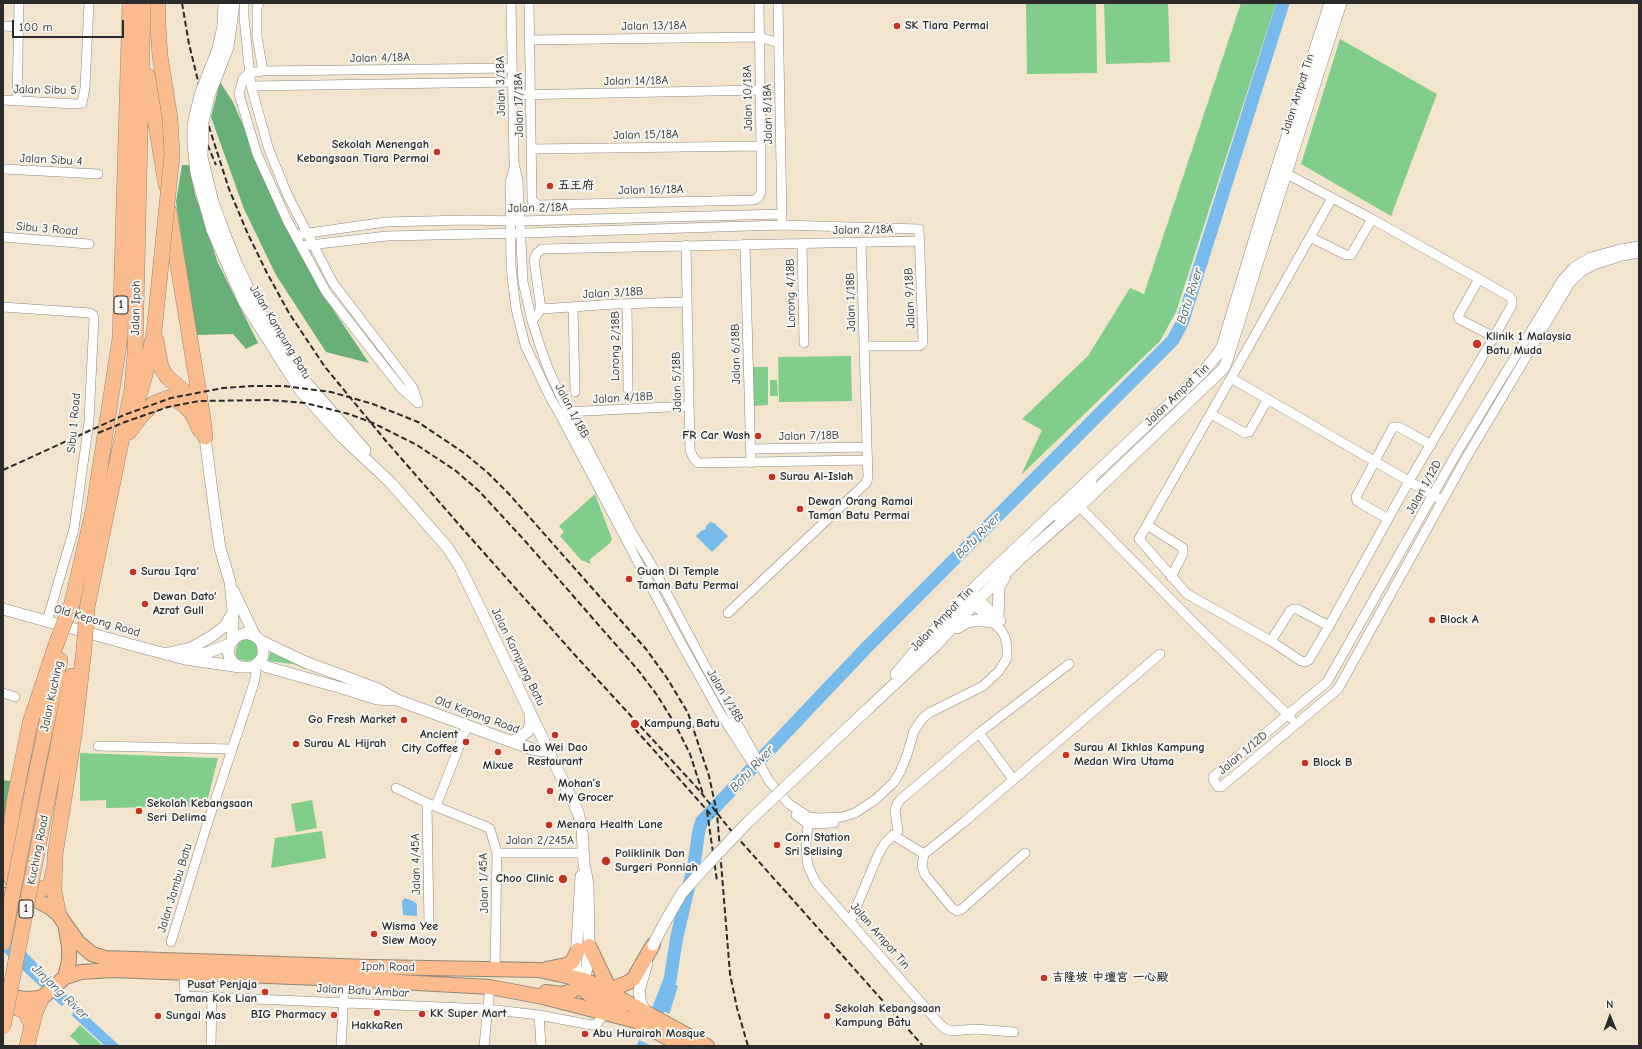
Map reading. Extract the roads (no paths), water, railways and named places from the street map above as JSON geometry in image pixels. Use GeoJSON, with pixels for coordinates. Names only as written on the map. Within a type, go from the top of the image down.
{"type":"FeatureCollection","features":[{"type":"Feature","properties":{"kind":"highway","name":"Jalan Ipoh"},"geometry":{"type":"LineString","coordinates":[[60,643],[72,603],[94,507],[120,338],[130,3]]}},
{"type":"Feature","properties":{"kind":"highway","name":"Jalan Ipoh"},"geometry":{"type":"LineString","coordinates":[[81,649],[87,608],[132,389],[136,353],[143,3]]}},
{"type":"Feature","properties":{"kind":"highway"},"geometry":{"type":"LineString","coordinates":[[118,459],[146,375],[154,333],[172,155],[170,118],[160,56],[158,3]]}},
{"type":"Feature","properties":{"kind":"highway"},"geometry":{"type":"LineString","coordinates":[[142,40],[161,151],[205,438]]}},
{"type":"Feature","properties":{"kind":"highway"},"geometry":{"type":"LineString","coordinates":[[154,333],[161,367],[167,377],[197,404],[203,418]]}},
{"type":"Feature","properties":{"kind":"highway"},"geometry":{"type":"LineString","coordinates":[[128,432],[153,404],[168,398],[175,399],[192,413],[205,438]]}},
{"type":"Feature","properties":{"kind":"highway"},"geometry":{"type":"LineString","coordinates":[[60,643],[30,723],[14,802],[9,873],[13,882],[30,889],[44,889],[49,886],[52,880],[74,736],[81,649]]}},
{"type":"Feature","properties":{"kind":"highway","name":"Jalan Kuching"},"geometry":{"type":"LineString","coordinates":[[33,788],[60,643]]}},
{"type":"Feature","properties":{"kind":"highway","name":"Jalan Kuching"},"geometry":{"type":"LineString","coordinates":[[49,791],[81,649]]}},
{"type":"Feature","properties":{"kind":"highway","name":"Kuching Road"},"geometry":{"type":"LineString","coordinates":[[3,943],[33,788]]}},
{"type":"Feature","properties":{"kind":"highway","name":"Kuching Road"},"geometry":{"type":"LineString","coordinates":[[3,1027],[49,791]]}},
{"type":"Feature","properties":{"kind":"highway"},"geometry":{"type":"LineString","coordinates":[[3,868],[11,831]]}},
{"type":"Feature","properties":{"kind":"highway"},"geometry":{"type":"LineString","coordinates":[[54,869],[55,897],[62,920]]}},
{"type":"Feature","properties":{"kind":"highway"},"geometry":{"type":"LineString","coordinates":[[27,1046],[35,1013],[43,997]]}},
{"type":"Feature","properties":{"kind":"highway"},"geometry":{"type":"LineString","coordinates":[[3,1004],[24,1010],[32,1025]]}},
{"type":"Feature","properties":{"kind":"main road","name":"Ipoh Road"},"geometry":{"type":"LineString","coordinates":[[3,895],[23,895],[46,905],[62,920],[78,942],[92,954],[105,958],[370,967],[495,968],[539,970],[610,990],[630,1003]]}},
{"type":"Feature","properties":{"kind":"main road"},"geometry":{"type":"LineString","coordinates":[[3,996],[26,999],[43,997],[64,979],[69,946],[62,920]]}},
{"type":"Feature","properties":{"kind":"main road"},"geometry":{"type":"LineString","coordinates":[[539,970],[566,965],[572,962],[583,948],[610,990],[629,982],[634,978],[653,945]]}},
{"type":"Feature","properties":{"kind":"main road","name":"Ipoh Road"},"geometry":{"type":"LineString","coordinates":[[64,979],[81,972],[100,970],[345,979],[490,987],[543,997],[604,1013],[642,1020],[707,1046]]}},
{"type":"Feature","properties":{"kind":"main road"},"geometry":{"type":"LineString","coordinates":[[490,987],[562,994],[572,991],[580,981],[590,995],[642,1020]]}},
{"type":"Feature","properties":{"kind":"main road"},"geometry":{"type":"LineString","coordinates":[[630,1003],[630,1008],[642,1020]]}},
{"type":"Feature","properties":{"kind":"main road","name":"Ipoh Road"},"geometry":{"type":"LineString","coordinates":[[672,1033],[683,1046]]}},
{"type":"Feature","properties":{"kind":"street"},"geometry":{"type":"LineString","coordinates":[[17,101],[19,3]]}},
{"type":"Feature","properties":{"kind":"street","name":"Jalan Sibu 5"},"geometry":{"type":"LineString","coordinates":[[3,100],[82,103],[85,88],[89,3]]}},
{"type":"Feature","properties":{"kind":"street","name":"Jalan Kampung Batu"},"geometry":{"type":"LineString","coordinates":[[224,3],[218,49],[201,92],[193,126],[192,144],[196,173],[212,230],[248,300],[300,390],[342,437],[390,482],[456,558],[578,812],[582,830],[583,858],[588,884],[583,948],[587,966],[580,981]]}},
{"type":"Feature","properties":{"kind":"street","name":"Jalan Kampung Batu"},"geometry":{"type":"LineString","coordinates":[[234,3],[228,47],[209,96],[203,122],[202,157],[213,202],[237,265],[248,300]]}},
{"type":"Feature","properties":{"kind":"street"},"geometry":{"type":"LineString","coordinates":[[244,3],[251,86],[269,150],[288,196],[333,283],[413,388],[418,403],[401,388],[326,292],[301,246],[257,154],[239,94],[243,79],[249,72]]}},
{"type":"Feature","properties":{"kind":"street"},"geometry":{"type":"LineString","coordinates":[[259,3],[257,8],[257,38],[263,71]]}},
{"type":"Feature","properties":{"kind":"street","name":"Jalan 3/18A"},"geometry":{"type":"LineString","coordinates":[[511,3],[514,168],[518,181],[516,233]]}},
{"type":"Feature","properties":{"kind":"street","name":"Jalan 17/18A"},"geometry":{"type":"LineString","coordinates":[[529,3],[532,200],[537,204]]}},
{"type":"Feature","properties":{"kind":"street","name":"Jalan 10/18A"},"geometry":{"type":"LineString","coordinates":[[759,3],[761,192]]}},
{"type":"Feature","properties":{"kind":"street","name":"Jalan 8/18A"},"geometry":{"type":"LineString","coordinates":[[778,3],[782,225]]}},
{"type":"Feature","properties":{"kind":"street","name":"Jalan Ampat Tin"},"geometry":{"type":"LineString","coordinates":[[871,706],[910,657],[972,598],[1040,527],[1101,467],[1202,373],[1217,355],[1222,347],[1263,211],[1330,3]]}},
{"type":"Feature","properties":{"kind":"street","name":"Jalan Ampat Tin"},"geometry":{"type":"LineString","coordinates":[[630,1003],[634,985],[665,922],[682,893],[708,863],[748,822],[935,646],[972,598],[1028,552],[1079,507],[1224,368],[1341,3]]}},
{"type":"Feature","properties":{"kind":"street"},"geometry":{"type":"LineString","coordinates":[[3,26],[18,27]]}},
{"type":"Feature","properties":{"kind":"street","name":"Jalan 13/18A"},"geometry":{"type":"LineString","coordinates":[[529,40],[759,36],[779,43]]}},
{"type":"Feature","properties":{"kind":"street","name":"Jalan 4/18A"},"geometry":{"type":"LineString","coordinates":[[249,72],[512,68]]}},
{"type":"Feature","properties":{"kind":"street"},"geometry":{"type":"LineString","coordinates":[[382,70],[382,84]]}},
{"type":"Feature","properties":{"kind":"street"},"geometry":{"type":"LineString","coordinates":[[251,86],[513,82]]}},
{"type":"Feature","properties":{"kind":"street","name":"Jalan 14/18A"},"geometry":{"type":"LineString","coordinates":[[513,95],[760,90]]}},
{"type":"Feature","properties":{"kind":"street","name":"Jalan 15/18A"},"geometry":{"type":"LineString","coordinates":[[532,149],[761,146]]}},
{"type":"Feature","properties":{"kind":"street","name":"Jalan Sibu 4"},"geometry":{"type":"LineString","coordinates":[[3,169],[98,174]]}},
{"type":"Feature","properties":{"kind":"street"},"geometry":{"type":"LineString","coordinates":[[1263,211],[1278,178],[1281,175],[1287,174],[1372,219],[1479,279],[1510,297],[1512,300],[1512,305],[1409,481],[1310,660],[1305,662],[1301,661],[1271,641],[1187,594],[1138,539],[1232,378],[1332,198]]}},
{"type":"Feature","properties":{"kind":"street","name":"Jalan 16/18A"},"geometry":{"type":"LineString","coordinates":[[537,204],[754,200],[758,198],[761,192]]}},
{"type":"Feature","properties":{"kind":"street","name":"Jalan 2/18A"},"geometry":{"type":"LineString","coordinates":[[295,234],[386,222],[465,220],[516,221],[782,214]]}},
{"type":"Feature","properties":{"kind":"street"},"geometry":{"type":"LineString","coordinates":[[1310,237],[1346,255],[1351,255],[1372,219]]}},
{"type":"Feature","properties":{"kind":"street","name":"Jalan 2/18A"},"geometry":{"type":"LineString","coordinates":[[301,246],[387,236],[782,225],[917,229],[919,231],[920,240],[542,249],[537,253],[534,260],[541,309]]}},
{"type":"Feature","properties":{"kind":"street","name":"Jalan 1/18B"},"geometry":{"type":"LineString","coordinates":[[516,233],[527,303],[549,371],[632,533],[654,568],[674,610],[726,703],[743,740],[767,782],[789,804],[809,820]]}},
{"type":"Feature","properties":{"kind":"street","name":"Jalan 1/18B"},"geometry":{"type":"LineString","coordinates":[[516,233],[511,267],[519,327],[525,345],[551,399],[675,632],[718,709],[743,740]]}},
{"type":"Feature","properties":{"kind":"street","name":"Sibu 3 Road"},"geometry":{"type":"LineString","coordinates":[[3,237],[89,244]]}},
{"type":"Feature","properties":{"kind":"street","name":"Jalan 9/18B"},"geometry":{"type":"LineString","coordinates":[[864,346],[919,346],[922,344],[920,240]]}},
{"type":"Feature","properties":{"kind":"street","name":"Jalan 1/18B"},"geometry":{"type":"LineString","coordinates":[[728,613],[866,483],[868,478],[861,242]]}},
{"type":"Feature","properties":{"kind":"street","name":"Lorong 4/18B"},"geometry":{"type":"LineString","coordinates":[[802,243],[804,343]]}},
{"type":"Feature","properties":{"kind":"street","name":"Jalan 6/18B"},"geometry":{"type":"LineString","coordinates":[[746,244],[751,463]]}},
{"type":"Feature","properties":{"kind":"street","name":"Jalan 5/18B"},"geometry":{"type":"LineString","coordinates":[[686,246],[690,450],[698,463],[751,463]]}},
{"type":"Feature","properties":{"kind":"street","name":"Jalan 1/12D"},"geometry":{"type":"LineString","coordinates":[[1639,246],[1620,249],[1591,257],[1568,273],[1456,454],[1334,672],[1327,682],[1213,777],[1213,780],[1218,787],[1221,787],[1338,689],[1442,501],[1570,283],[1581,272],[1594,265],[1622,256],[1639,253]]}},
{"type":"Feature","properties":{"kind":"street"},"geometry":{"type":"LineString","coordinates":[[1479,279],[1458,316],[1459,319],[1494,337]]}},
{"type":"Feature","properties":{"kind":"street","name":"Jalan 3/18B"},"geometry":{"type":"LineString","coordinates":[[541,309],[687,302]]}},
{"type":"Feature","properties":{"kind":"street"},"geometry":{"type":"LineString","coordinates":[[527,303],[541,309],[532,321]]}},
{"type":"Feature","properties":{"kind":"street","name":"Lorong 2/18B"},"geometry":{"type":"LineString","coordinates":[[627,304],[628,389]]}},
{"type":"Feature","properties":{"kind":"street","name":"Sibu 1 Road"},"geometry":{"type":"LineString","coordinates":[[3,307],[90,313],[94,318],[89,421],[74,529],[47,621]]}},
{"type":"Feature","properties":{"kind":"street"},"geometry":{"type":"LineString","coordinates":[[573,307],[575,392]]}},
{"type":"Feature","properties":{"kind":"street"},"geometry":{"type":"LineString","coordinates":[[389,373],[397,367]]}},
{"type":"Feature","properties":{"kind":"street"},"geometry":{"type":"LineString","coordinates":[[1232,378],[1442,501]]}},
{"type":"Feature","properties":{"kind":"street"},"geometry":{"type":"LineString","coordinates":[[1211,414],[1245,433],[1249,432],[1268,399]]}},
{"type":"Feature","properties":{"kind":"street","name":"Jalan 4/18B"},"geometry":{"type":"LineString","coordinates":[[558,411],[570,412],[689,406]]}},
{"type":"Feature","properties":{"kind":"street"},"geometry":{"type":"LineString","coordinates":[[1388,519],[1356,499],[1393,427],[1399,427],[1431,445]]}},
{"type":"Feature","properties":{"kind":"street"},"geometry":{"type":"LineString","coordinates":[[205,438],[214,514],[220,548],[230,582],[258,639],[263,656],[257,664],[250,668],[240,667]]}},
{"type":"Feature","properties":{"kind":"street","name":"Jalan 7/18B"},"geometry":{"type":"LineString","coordinates":[[750,449],[867,447]]}},
{"type":"Feature","properties":{"kind":"street"},"geometry":{"type":"LineString","coordinates":[[751,463],[867,460]]}},
{"type":"Feature","properties":{"kind":"street"},"geometry":{"type":"LineString","coordinates":[[1079,507],[1077,503],[1079,498],[1101,467]]}},
{"type":"Feature","properties":{"kind":"street"},"geometry":{"type":"LineString","coordinates":[[1040,527],[1070,506],[1076,505],[1079,507],[1195,624],[1288,714],[1296,724]]}},
{"type":"Feature","properties":{"kind":"street"},"geometry":{"type":"LineString","coordinates":[[1146,525],[1183,548],[1183,554],[1171,577]]}},
{"type":"Feature","properties":{"kind":"street"},"geometry":{"type":"LineString","coordinates":[[995,620],[1001,582],[1028,552]]}},
{"type":"Feature","properties":{"kind":"street"},"geometry":{"type":"LineString","coordinates":[[230,582],[233,611],[231,642],[228,652],[233,663],[248,672],[254,683]]}},
{"type":"Feature","properties":{"kind":"street"},"geometry":{"type":"LineString","coordinates":[[809,820],[826,824],[847,821],[888,795],[904,774],[918,733],[926,722],[932,716],[985,690],[1002,674],[1011,659],[1012,646],[1008,633],[972,598]]}},
{"type":"Feature","properties":{"kind":"street","name":"Old Kepong Road"},"geometry":{"type":"LineString","coordinates":[[3,609],[185,659],[240,667]]}},
{"type":"Feature","properties":{"kind":"street"},"geometry":{"type":"LineString","coordinates":[[1271,641],[1290,611],[1293,609],[1297,609],[1329,626]]}},
{"type":"Feature","properties":{"kind":"street"},"geometry":{"type":"LineString","coordinates":[[167,653],[191,648],[212,636],[225,626],[233,611]]}},
{"type":"Feature","properties":{"kind":"street"},"geometry":{"type":"LineString","coordinates":[[935,646],[960,625],[978,620],[995,620]]}},
{"type":"Feature","properties":{"kind":"street"},"geometry":{"type":"LineString","coordinates":[[185,659],[209,652],[231,642],[237,636],[246,633],[258,639]]}},
{"type":"Feature","properties":{"kind":"street","name":"Old Kepong Road"},"geometry":{"type":"LineString","coordinates":[[258,639],[305,662],[378,689],[397,700],[535,750],[549,751]]}},
{"type":"Feature","properties":{"kind":"street"},"geometry":{"type":"LineString","coordinates":[[1025,853],[962,909],[957,911],[952,908],[925,874],[922,866],[924,854],[964,822],[1160,654]]}},
{"type":"Feature","properties":{"kind":"street","name":"Old Kepong Road"},"geometry":{"type":"LineString","coordinates":[[257,664],[377,699],[397,700]]}},
{"type":"Feature","properties":{"kind":"street","name":"Jalan Jambu Batu"},"geometry":{"type":"LineString","coordinates":[[171,942],[254,683],[257,664]]}},
{"type":"Feature","properties":{"kind":"street"},"geometry":{"type":"LineString","coordinates":[[898,831],[895,811],[897,804],[979,733],[1069,664]]}},
{"type":"Feature","properties":{"kind":"street"},"geometry":{"type":"LineString","coordinates":[[3,693],[15,697]]}},
{"type":"Feature","properties":{"kind":"street"},"geometry":{"type":"LineString","coordinates":[[718,709],[726,703]]}},
{"type":"Feature","properties":{"kind":"street"},"geometry":{"type":"LineString","coordinates":[[511,741],[523,736],[528,731],[531,720],[530,711]]}},
{"type":"Feature","properties":{"kind":"street"},"geometry":{"type":"LineString","coordinates":[[436,806],[467,726]]}},
{"type":"Feature","properties":{"kind":"street"},"geometry":{"type":"LineString","coordinates":[[979,733],[1013,779]]}},
{"type":"Feature","properties":{"kind":"street"},"geometry":{"type":"LineString","coordinates":[[98,746],[232,749]]}},
{"type":"Feature","properties":{"kind":"street","name":"Jalan 1/45A"},"geometry":{"type":"LineString","coordinates":[[396,788],[428,803],[487,826],[492,834],[498,853],[495,968]]}},
{"type":"Feature","properties":{"kind":"street","name":"Jalan 4/45A"},"geometry":{"type":"LineString","coordinates":[[428,803],[429,924]]}},
{"type":"Feature","properties":{"kind":"street","name":"Jalan Ampat Tin"},"geometry":{"type":"LineString","coordinates":[[809,820],[806,850],[808,866],[816,884],[944,1028],[948,1031],[955,1032],[974,1029],[1014,1032]]}},
{"type":"Feature","properties":{"kind":"street"},"geometry":{"type":"LineString","coordinates":[[850,922],[878,855],[885,843],[893,835],[924,854]]}},
{"type":"Feature","properties":{"kind":"street","name":"Jalan 2/245A"},"geometry":{"type":"LineString","coordinates":[[498,853],[583,858]]}},
{"type":"Feature","properties":{"kind":"street","name":"Jalan Ampat Tin"},"geometry":{"type":"LineString","coordinates":[[642,1020],[642,1004],[638,991],[653,945]]}},
{"type":"Feature","properties":{"kind":"street","name":"Jalan Batu Ambar"},"geometry":{"type":"LineString","coordinates":[[184,973],[184,996],[212,996],[487,1009],[539,1015],[591,1025],[597,1024],[604,1013]]}},
{"type":"Feature","properties":{"kind":"street"},"geometry":{"type":"LineString","coordinates":[[341,1046],[345,979]]}},
{"type":"Feature","properties":{"kind":"street"},"geometry":{"type":"LineString","coordinates":[[484,1046],[490,987]]}},
{"type":"Feature","properties":{"kind":"street"},"geometry":{"type":"LineString","coordinates":[[211,1046],[212,996]]}},
{"type":"Feature","properties":{"kind":"street"},"geometry":{"type":"LineString","coordinates":[[539,1015],[541,1046]]}},
{"type":"Feature","properties":{"kind":"water"},"geometry":{"type":"Polygon","coordinates":[[[710,522],[714,523],[728,536],[712,552],[696,536],[701,531],[706,529],[706,526],[710,522]]]}},
{"type":"Feature","properties":{"kind":"water"},"geometry":{"type":"Polygon","coordinates":[[[405,898],[417,904],[417,916],[403,915],[402,901],[405,898]]]}},
{"type":"Feature","properties":{"kind":"water","name":"Jinjang River"},"geometry":{"type":"Polygon","coordinates":[[[3,928],[86,1015],[120,1046],[105,1046],[3,951],[3,928]]]}},
{"type":"Feature","properties":{"kind":"water"},"geometry":{"type":"Polygon","coordinates":[[[672,983],[678,986],[670,1012],[654,1046],[636,1046],[672,983]]]}},
{"type":"Feature","properties":{"kind":"waterway","name":"Batu River"},"geometry":{"type":"LineString","coordinates":[[659,1008],[670,980],[677,936],[694,864],[699,830],[702,821],[866,648],[1173,340],[1182,323],[1283,3]]}},
{"type":"Feature","properties":{"kind":"railway"},"geometry":{"type":"LineString","coordinates":[[182,3],[189,44],[210,130],[229,189],[247,232],[267,273],[289,313],[325,367],[386,441],[469,536],[574,654],[699,790],[728,827],[923,1046]]}},
{"type":"Feature","properties":{"kind":"railway"},"geometry":{"type":"LineString","coordinates":[[199,110],[206,141],[216,165]]}},
{"type":"Feature","properties":{"kind":"railway"},"geometry":{"type":"LineString","coordinates":[[3,470],[124,415],[171,398],[223,388],[253,386],[284,386],[331,392],[373,404],[418,422],[464,453],[488,473],[509,494],[646,649],[667,678],[688,713],[709,776],[717,813],[730,974],[737,1008],[748,1046]]}},
{"type":"Feature","properties":{"kind":"railway"},"geometry":{"type":"LineString","coordinates":[[98,433],[168,407],[199,401],[270,400],[305,403],[349,414],[373,423],[417,445],[456,471],[479,491],[526,542],[638,670],[657,695],[675,724],[690,754],[703,794]]}},
{"type":"Feature","properties":{"kind":"railway"},"geometry":{"type":"LineString","coordinates":[[635,729],[713,817]]}},
{"type":"Feature","properties":{"kind":"railway"},"geometry":{"type":"LineString","coordinates":[[707,811],[717,881]]}},
{"type":"Feature","properties":{"kind":"place","name":"SK Tiara Permai"},"geometry":{"type":"Point","coordinates":[897,26]}},
{"type":"Feature","properties":{"kind":"place","name":"Sekolah Menengah Kebangsaan Tiara Permai"},"geometry":{"type":"Point","coordinates":[437,152]}},
{"type":"Feature","properties":{"kind":"place","name":"五王府"},"geometry":{"type":"Point","coordinates":[550,186]}},
{"type":"Feature","properties":{"kind":"place","name":"Klinik 1 Malaysia Batu Muda"},"geometry":{"type":"Point","coordinates":[1477,344]}},
{"type":"Feature","properties":{"kind":"place","name":"FR Car Wash"},"geometry":{"type":"Point","coordinates":[758,436]}},
{"type":"Feature","properties":{"kind":"place","name":"Surau Al-Islah"},"geometry":{"type":"Point","coordinates":[772,477]}},
{"type":"Feature","properties":{"kind":"place","name":"Dewan Orang Ramai Taman Batu Permai"},"geometry":{"type":"Point","coordinates":[800,509]}},
{"type":"Feature","properties":{"kind":"place","name":"Surau Iqra'"},"geometry":{"type":"Point","coordinates":[133,572]}},
{"type":"Feature","properties":{"kind":"place","name":"Guan Di Temple Taman Batu Permai"},"geometry":{"type":"Point","coordinates":[629,579]}},
{"type":"Feature","properties":{"kind":"place","name":"Dewan Dato' Azrat Gull"},"geometry":{"type":"Point","coordinates":[145,604]}},
{"type":"Feature","properties":{"kind":"place","name":"Block A"},"geometry":{"type":"Point","coordinates":[1432,620]}},
{"type":"Feature","properties":{"kind":"place","name":"Go Fresh Market"},"geometry":{"type":"Point","coordinates":[404,720]}},
{"type":"Feature","properties":{"kind":"place","name":"Kampung Batu"},"geometry":{"type":"Point","coordinates":[635,724]}},
{"type":"Feature","properties":{"kind":"place","name":"Lao Wei Dao Restaurant"},"geometry":{"type":"Point","coordinates":[555,735]}},
{"type":"Feature","properties":{"kind":"place","name":"Ancient City Coffee"},"geometry":{"type":"Point","coordinates":[466,742]}},
{"type":"Feature","properties":{"kind":"place","name":"Surau AL Hijrah"},"geometry":{"type":"Point","coordinates":[296,744]}},
{"type":"Feature","properties":{"kind":"place","name":"Mixue"},"geometry":{"type":"Point","coordinates":[498,752]}},
{"type":"Feature","properties":{"kind":"place","name":"Surau Al Ikhlas Kampung Medan Wira Utama"},"geometry":{"type":"Point","coordinates":[1066,755]}},
{"type":"Feature","properties":{"kind":"place","name":"Block B"},"geometry":{"type":"Point","coordinates":[1305,763]}},
{"type":"Feature","properties":{"kind":"place","name":"Mohan’s My Grocer"},"geometry":{"type":"Point","coordinates":[550,791]}},
{"type":"Feature","properties":{"kind":"place","name":"Sekolah Kebangsaan Seri Delima"},"geometry":{"type":"Point","coordinates":[139,811]}},
{"type":"Feature","properties":{"kind":"place","name":"Menara Health Lane"},"geometry":{"type":"Point","coordinates":[549,825]}},
{"type":"Feature","properties":{"kind":"place","name":"Corn Station Sri Selising"},"geometry":{"type":"Point","coordinates":[777,845]}},
{"type":"Feature","properties":{"kind":"place","name":"Poliklinik Dan Surgeri Ponniah"},"geometry":{"type":"Point","coordinates":[606,861]}},
{"type":"Feature","properties":{"kind":"place","name":"Choo Clinic"},"geometry":{"type":"Point","coordinates":[563,879]}},
{"type":"Feature","properties":{"kind":"place","name":"Wisma Yee Siew Mooy"},"geometry":{"type":"Point","coordinates":[374,934]}},
{"type":"Feature","properties":{"kind":"place","name":"吉隆坡 中壇宮 一心殿"},"geometry":{"type":"Point","coordinates":[1044,978]}},
{"type":"Feature","properties":{"kind":"place","name":"Pusat Penjaja Taman Kok Lian"},"geometry":{"type":"Point","coordinates":[265,992]}},
{"type":"Feature","properties":{"kind":"place","name":"HakkaRen"},"geometry":{"type":"Point","coordinates":[377,1013]}},
{"type":"Feature","properties":{"kind":"place","name":"KK Super Mart"},"geometry":{"type":"Point","coordinates":[422,1014]}},
{"type":"Feature","properties":{"kind":"place","name":"BIG Pharmacy"},"geometry":{"type":"Point","coordinates":[334,1015]}},
{"type":"Feature","properties":{"kind":"place","name":"Sungai Mas"},"geometry":{"type":"Point","coordinates":[158,1016]}},
{"type":"Feature","properties":{"kind":"place","name":"Sekolah Kebangsaan Kampung Batu"},"geometry":{"type":"Point","coordinates":[827,1016]}},
{"type":"Feature","properties":{"kind":"place","name":"Abu Hurairah Mosque"},"geometry":{"type":"Point","coordinates":[585,1034]}}]}
